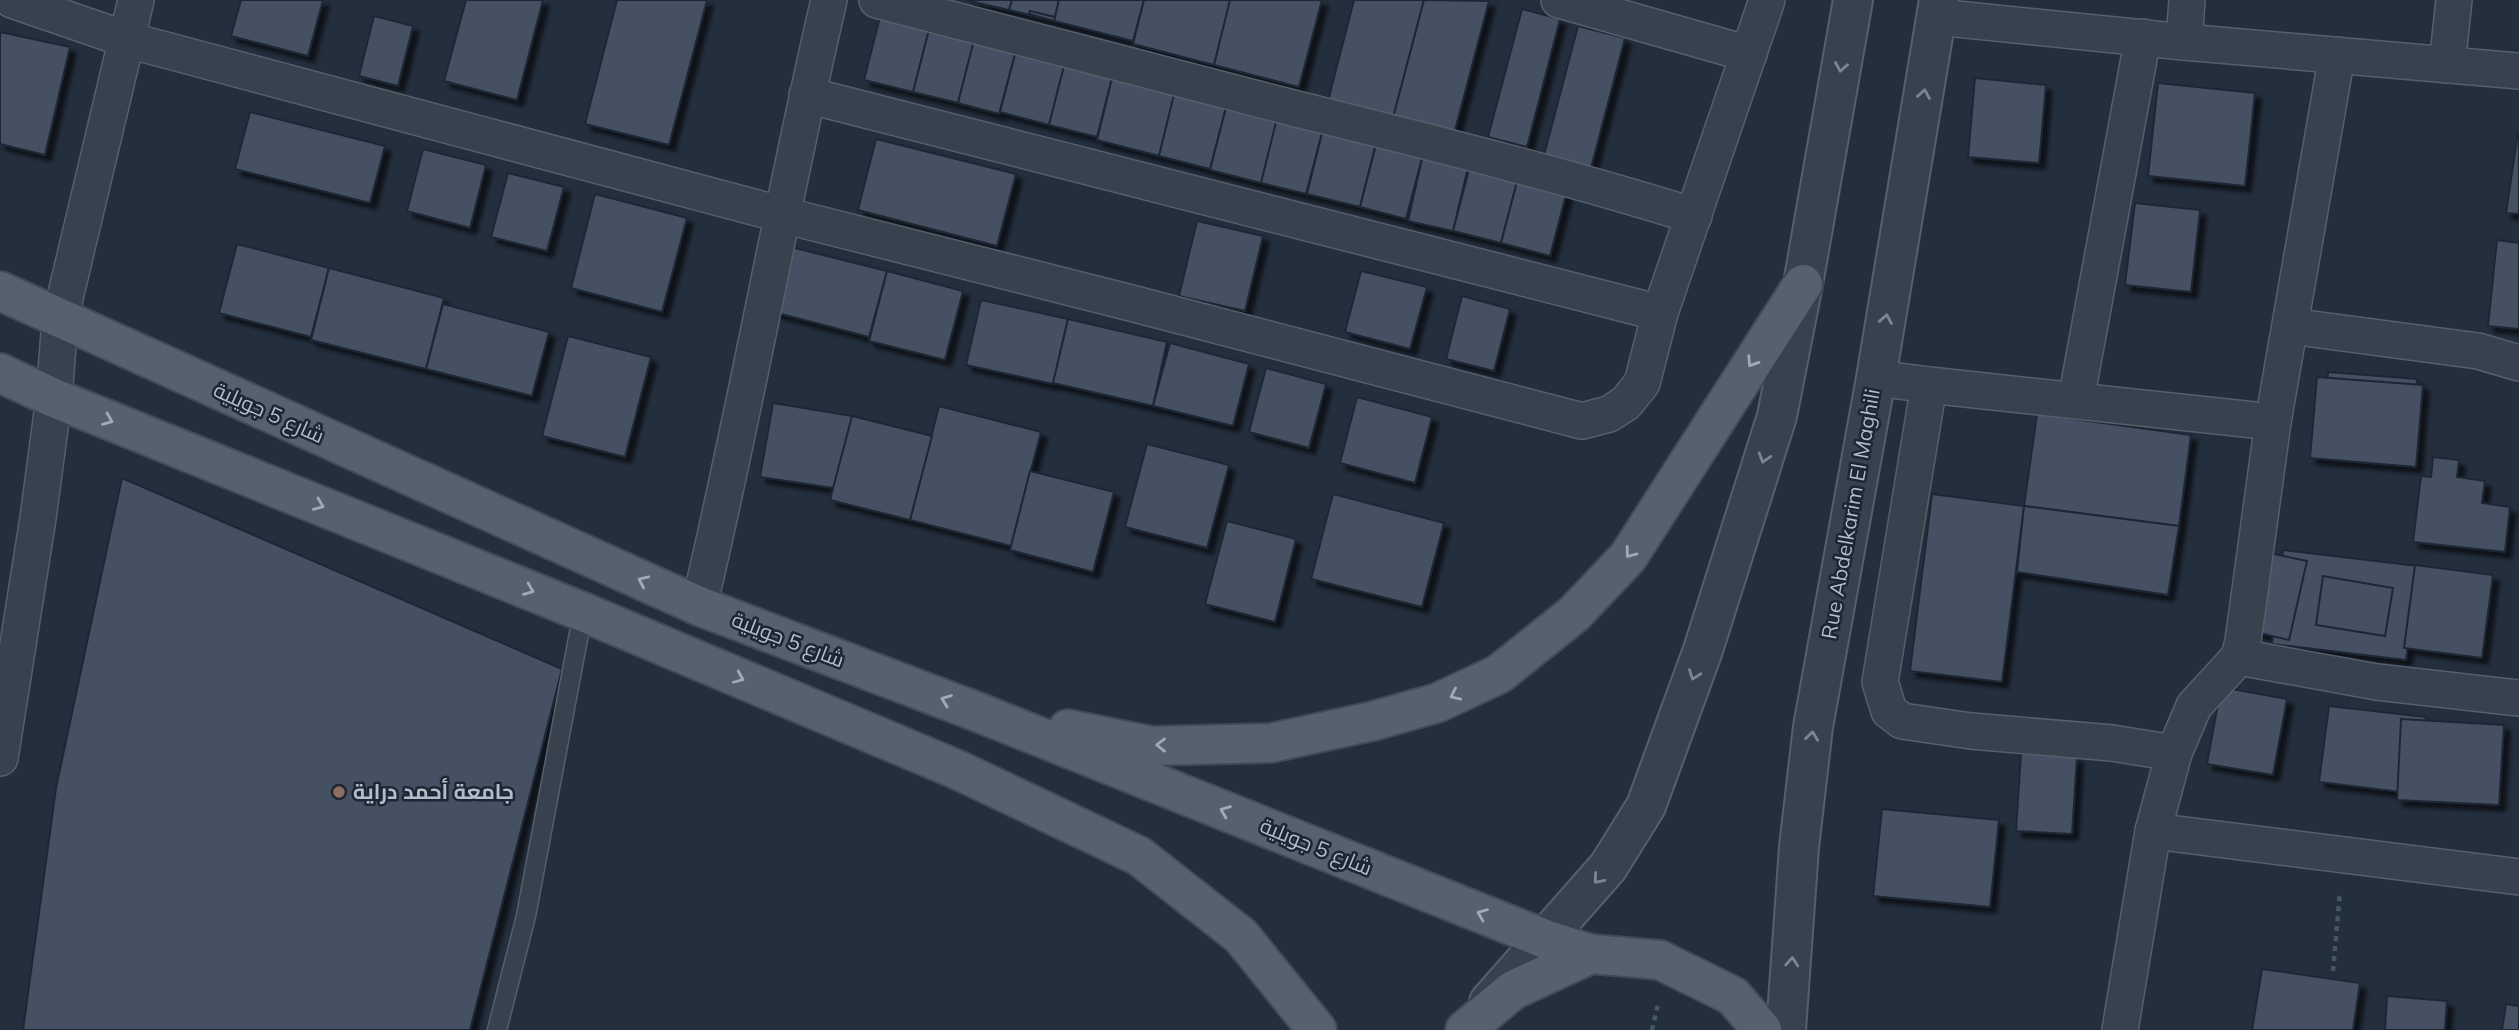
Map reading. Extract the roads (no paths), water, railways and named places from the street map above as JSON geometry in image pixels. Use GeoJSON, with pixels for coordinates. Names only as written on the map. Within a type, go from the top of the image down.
{"type":"FeatureCollection","features":[{"type":"Feature","properties":{"kind":"main road"},"geometry":{"type":"LineString","coordinates":[[980,713],[1152,746],[1271,743],[1373,721],[1437,703],[1499,674],[1574,614],[1628,556],[1803,284]]}},
{"type":"Feature","properties":{"kind":"main road","name":"شارع 5 جويلية"},"geometry":{"type":"LineString","coordinates":[[0,290],[699,606],[980,713],[1545,939],[1591,954],[1660,960],[1733,996],[1762,1030]]}},
{"type":"Feature","properties":{"kind":"main road"},"geometry":{"type":"LineString","coordinates":[[0,373],[54,398],[583,612],[958,770],[1139,856],[1241,936],[1317,1030]]}},
{"type":"Feature","properties":{"kind":"main road"},"geometry":{"type":"LineString","coordinates":[[1466,1029],[1513,990],[1591,954]]}},
{"type":"Feature","properties":{"kind":"street"},"geometry":{"type":"LineString","coordinates":[[12,0],[128,40],[783,215],[1582,421],[1609,414],[1626,402],[1642,383],[1660,313],[1767,0]]}},
{"type":"Feature","properties":{"kind":"street"},"geometry":{"type":"LineString","coordinates":[[0,758],[38,518],[54,398],[60,318],[136,0]]}},
{"type":"Feature","properties":{"kind":"street"},"geometry":{"type":"LineString","coordinates":[[699,606],[722,509],[829,0]]}},
{"type":"Feature","properties":{"kind":"street"},"geometry":{"type":"LineString","coordinates":[[877,0],[1458,148],[1694,216]]}},
{"type":"Feature","properties":{"kind":"street"},"geometry":{"type":"LineString","coordinates":[[1559,0],[1749,54]]}},
{"type":"Feature","properties":{"kind":"street"},"geometry":{"type":"LineString","coordinates":[[1466,1029],[1608,867],[1646,806],[1703,650],[1777,416],[1853,0]]}},
{"type":"Feature","properties":{"kind":"street"},"geometry":{"type":"LineString","coordinates":[[2184,42],[2187,0]]}},
{"type":"Feature","properties":{"kind":"street"},"geometry":{"type":"LineString","coordinates":[[2447,65],[2454,0]]}},
{"type":"Feature","properties":{"kind":"street"},"geometry":{"type":"LineString","coordinates":[[1938,8],[2184,42],[2519,71]]}},
{"type":"Feature","properties":{"kind":"street","name":"Rue Abdelkarim El Maghili"},"geometry":{"type":"LineString","coordinates":[[1786,1030],[1799,847],[1813,727],[1876,378],[1938,8]]}},
{"type":"Feature","properties":{"kind":"street"},"geometry":{"type":"LineString","coordinates":[[2076,400],[2143,37]]}},
{"type":"Feature","properties":{"kind":"street"},"geometry":{"type":"LineString","coordinates":[[2120,1030],[2153,831],[2174,753],[2194,706],[2239,657],[2273,422],[2337,55]]}},
{"type":"Feature","properties":{"kind":"street"},"geometry":{"type":"LineString","coordinates":[[807,95],[1660,313]]}},
{"type":"Feature","properties":{"kind":"street"},"geometry":{"type":"LineString","coordinates":[[2290,326],[2478,351],[2519,363]]}},
{"type":"Feature","properties":{"kind":"street"},"geometry":{"type":"LineString","coordinates":[[1876,378],[2273,422]]}},
{"type":"Feature","properties":{"kind":"street"},"geometry":{"type":"LineString","coordinates":[[1929,385],[1880,682],[1889,711],[1902,721],[1971,732],[2112,743],[2174,753]]}},
{"type":"Feature","properties":{"kind":"street"},"geometry":{"type":"LineString","coordinates":[[2239,657],[2377,682],[2519,698]]}},
{"type":"Feature","properties":{"kind":"street"},"geometry":{"type":"LineString","coordinates":[[2153,831],[2519,877]]}},
{"type":"Feature","properties":{"kind":"lane"},"geometry":{"type":"LineString","coordinates":[[497,1030],[526,916],[583,612]]}},
{"type":"Feature","properties":{"kind":"place","name":"جامعة أحمد دراية"},"geometry":{"type":"Point","coordinates":[339,792]}}]}
